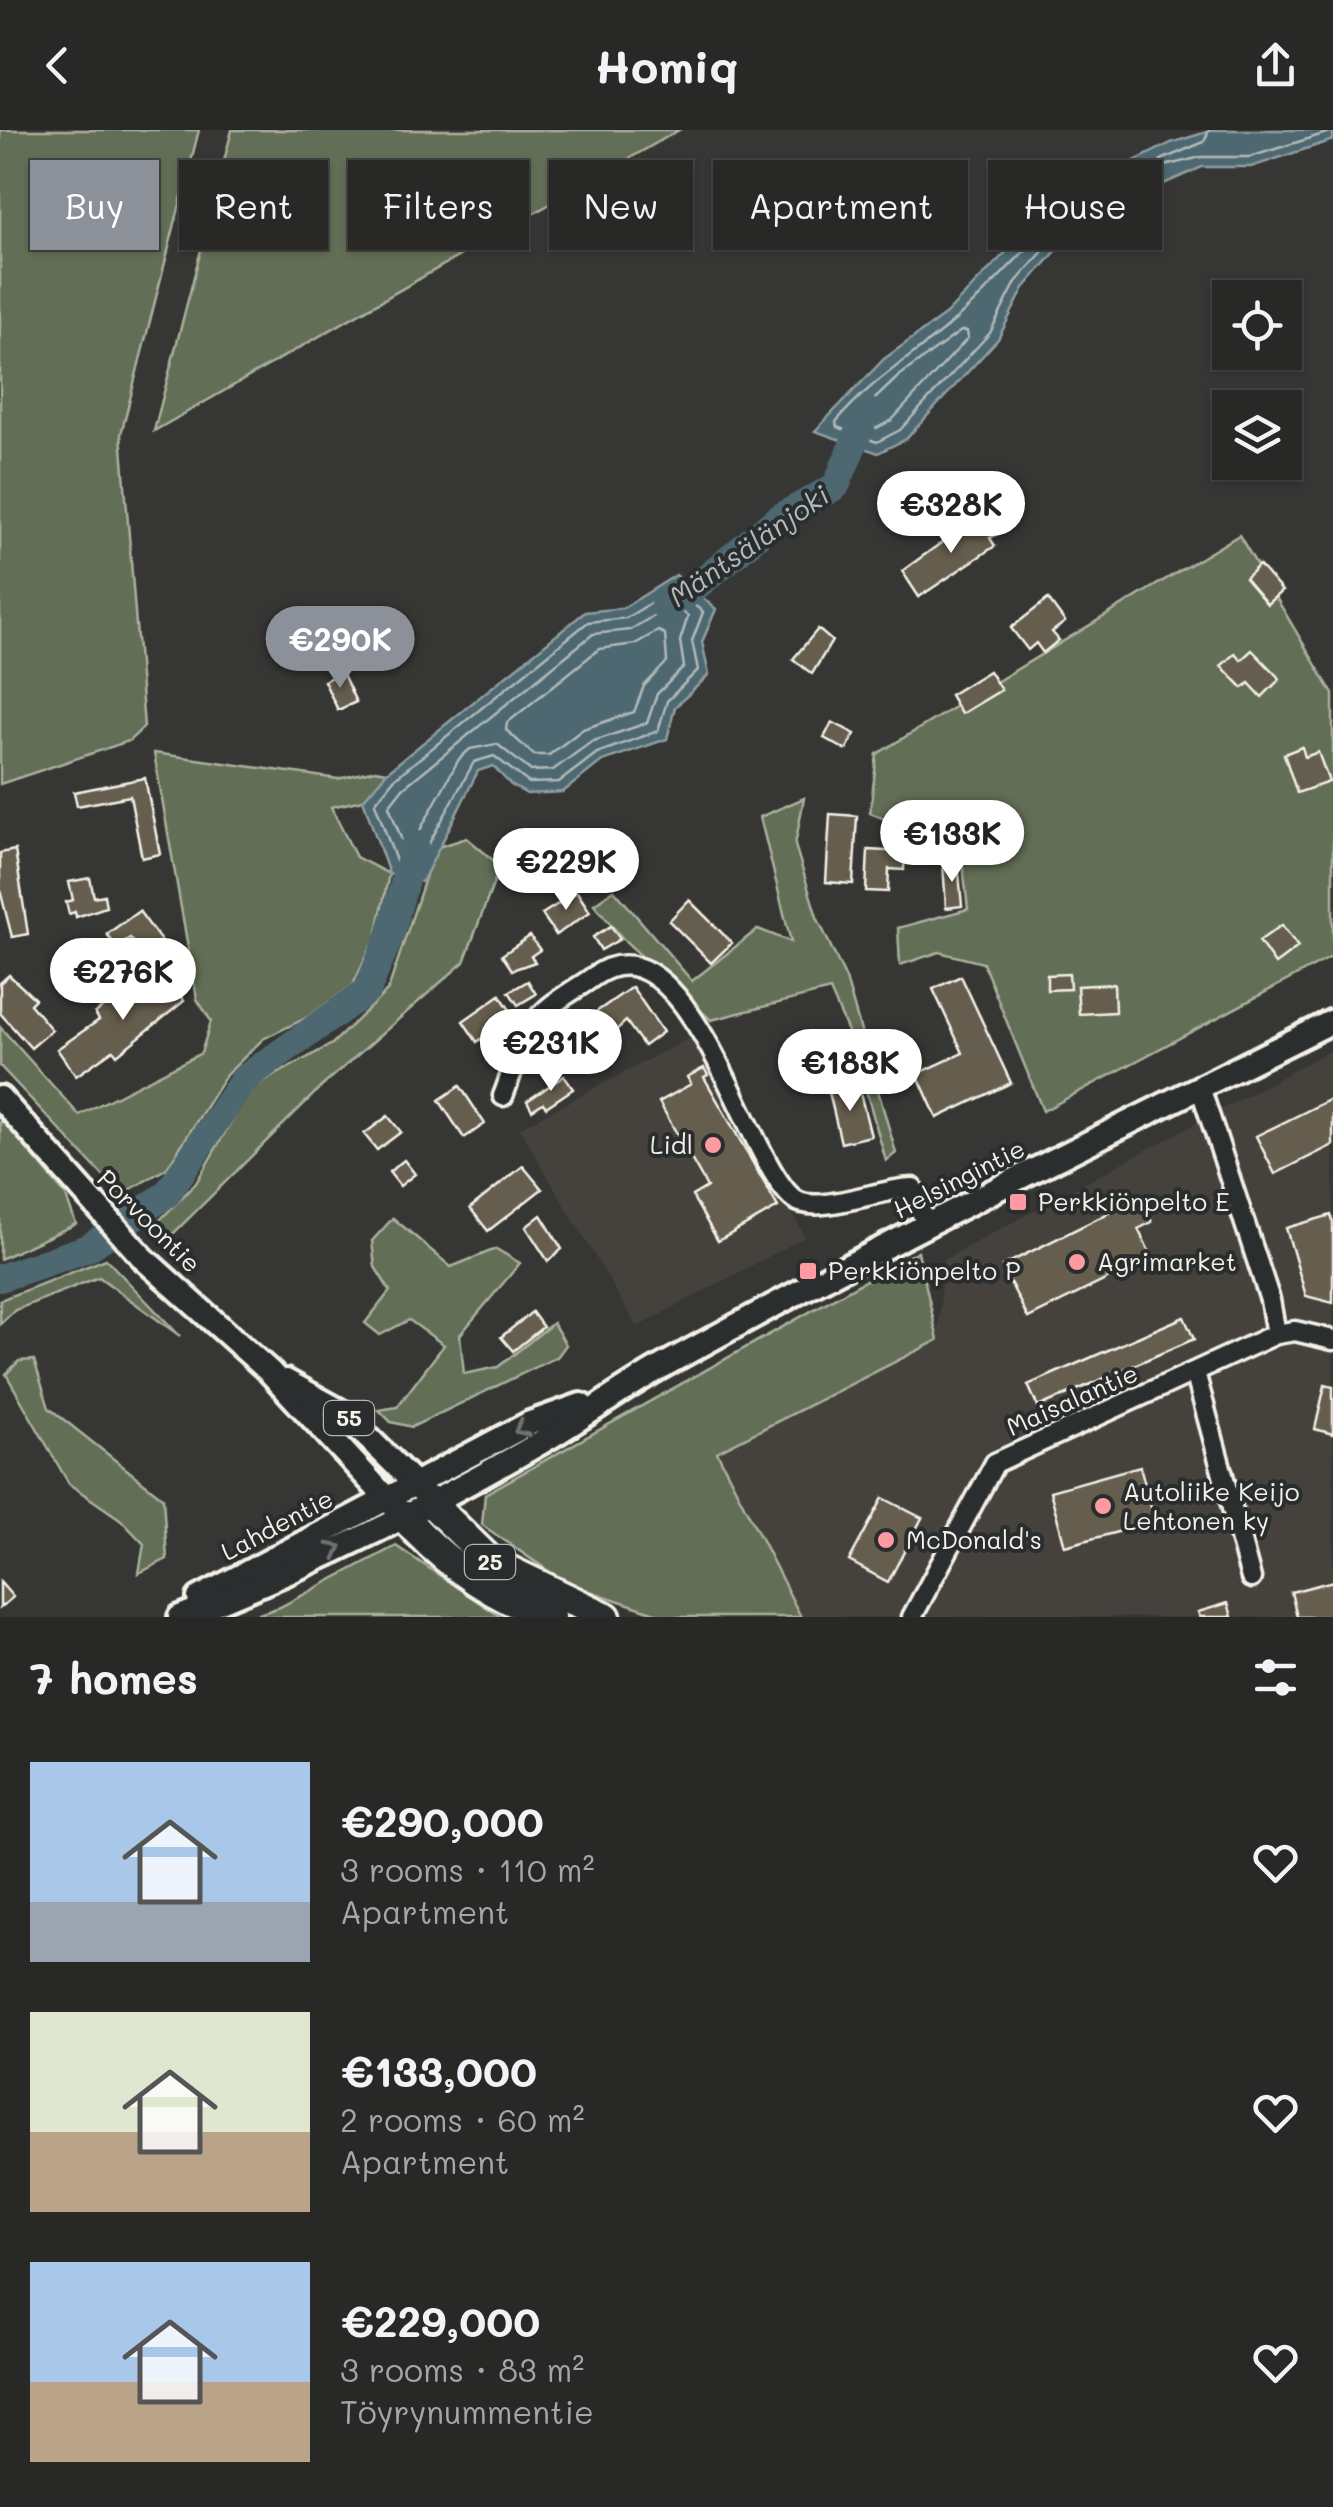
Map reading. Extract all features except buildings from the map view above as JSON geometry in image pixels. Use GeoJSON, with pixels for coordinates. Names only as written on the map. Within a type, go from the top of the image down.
{"type":"FeatureCollection","features":[{"type":"Feature","properties":{"kind":"highway","name":"25"},"geometry":{"type":"LineString","coordinates":[[422,1492],[491,1562],[606,1617]]}},
{"type":"Feature","properties":{"kind":"highway","name":"25"},"geometry":{"type":"LineString","coordinates":[[395,1506],[428,1546],[478,1584],[551,1617]]}},
{"type":"Feature","properties":{"kind":"main road","name":"Helsingintie"},"geometry":{"type":"LineString","coordinates":[[422,1492],[541,1442],[612,1394],[926,1226],[1333,1020]]}},
{"type":"Feature","properties":{"kind":"main road","name":"Porvoontie"},"geometry":{"type":"LineString","coordinates":[[0,1098],[144,1259],[270,1372],[395,1506]]}},
{"type":"Feature","properties":{"kind":"main road","name":"Porvoontie"},"geometry":{"type":"LineString","coordinates":[[270,1372],[342,1412],[422,1492]]}},
{"type":"Feature","properties":{"kind":"main road","name":"Lahdentie"},"geometry":{"type":"LineString","coordinates":[[180,1617],[268,1584],[422,1492]]}},
{"type":"Feature","properties":{"kind":"main road","name":"Lahdentie"},"geometry":{"type":"LineString","coordinates":[[166,1617],[260,1562],[395,1506]]}},
{"type":"Feature","properties":{"kind":"street"},"geometry":{"type":"LineString","coordinates":[[503,1096],[533,1024],[602,971],[632,968],[652,976],[694,1016],[760,1146],[795,1199],[811,1207],[877,1191],[913,1188],[926,1226]]}},
{"type":"Feature","properties":{"kind":"street"},"geometry":{"type":"LineString","coordinates":[[1200,1087],[1270,1300],[1276,1334]]}},
{"type":"Feature","properties":{"kind":"street","name":"Maisalantie"},"geometry":{"type":"LineString","coordinates":[[912,1617],[995,1463],[1276,1334],[1295,1331],[1333,1340]]}},
{"type":"Feature","properties":{"kind":"street"},"geometry":{"type":"LineString","coordinates":[[1195,1372],[1251,1578]]}},
{"type":"Feature","properties":{"kind":"shaded area"},"geometry":{"type":"Polygon","coordinates":[[[695,1035],[805,1237],[637,1327],[519,1128],[695,1035]]]}},
{"type":"Feature","properties":{"kind":"shaded area"},"geometry":{"type":"Polygon","coordinates":[[[1333,1049],[1333,1617],[801,1617],[717,1452],[938,1340],[943,1260],[1333,1049]]]}},
{"type":"Feature","properties":{"kind":"green space"},"geometry":{"type":"Polygon","coordinates":[[[0,130],[199,130],[191,160],[179,160],[179,208],[121,434],[144,727],[129,741],[0,784],[0,130]]]}},
{"type":"Feature","properties":{"kind":"green space"},"geometry":{"type":"Polygon","coordinates":[[[232,130],[679,130],[627,160],[549,160],[549,205],[529,216],[529,160],[348,160],[348,250],[470,250],[154,431],[201,250],[328,250],[328,160],[224,160],[232,130]]]}},
{"type":"Feature","properties":{"kind":"green space"},"geometry":{"type":"Polygon","coordinates":[[[1239,535],[1333,694],[1333,956],[1043,1111],[983,963],[939,952],[900,965],[898,928],[968,909],[961,849],[870,813],[877,754],[1239,535]]]}},
{"type":"Feature","properties":{"kind":"green space"},"geometry":{"type":"Polygon","coordinates":[[[154,753],[338,779],[375,770],[387,772],[363,800],[331,807],[356,857],[389,874],[376,936],[353,985],[308,1017],[263,1039],[226,1075],[167,1168],[121,1195],[0,1066],[0,1027],[79,1115],[201,1053],[211,1021],[197,999],[154,753]]]}},
{"type":"Feature","properties":{"kind":"green space"},"geometry":{"type":"Polygon","coordinates":[[[804,798],[795,845],[817,917],[846,979],[896,1153],[886,1161],[852,1041],[830,990],[711,1020],[624,940],[594,904],[614,890],[692,981],[758,929],[791,942],[760,817],[804,798]]]}},
{"type":"Feature","properties":{"kind":"green space"},"geometry":{"type":"Polygon","coordinates":[[[467,838],[500,866],[464,962],[321,1087],[169,1238],[157,1223],[196,1183],[250,1089],[332,1044],[388,990],[435,848],[467,838]]]}},
{"type":"Feature","properties":{"kind":"green space"},"geometry":{"type":"Polygon","coordinates":[[[0,1117],[65,1194],[76,1224],[0,1259],[0,1117]]]}},
{"type":"Feature","properties":{"kind":"green space"},"geometry":{"type":"Polygon","coordinates":[[[393,1218],[451,1267],[496,1249],[520,1263],[460,1335],[464,1374],[498,1367],[553,1323],[566,1345],[557,1357],[412,1427],[391,1422],[379,1410],[397,1407],[444,1345],[409,1320],[380,1335],[365,1323],[390,1291],[375,1267],[372,1241],[393,1218]]]}},
{"type":"Feature","properties":{"kind":"green space"},"geometry":{"type":"Polygon","coordinates":[[[918,1251],[938,1340],[717,1452],[801,1617],[667,1617],[566,1583],[482,1525],[485,1494],[918,1251]]]}},
{"type":"Feature","properties":{"kind":"green space"},"geometry":{"type":"Polygon","coordinates":[[[106,1259],[180,1336],[99,1277],[15,1310],[0,1324],[0,1300],[106,1259]]]}},
{"type":"Feature","properties":{"kind":"green space"},"geometry":{"type":"Polygon","coordinates":[[[34,1360],[49,1408],[163,1498],[167,1559],[139,1573],[144,1544],[120,1519],[69,1484],[6,1374],[19,1361],[34,1360]]]}},
{"type":"Feature","properties":{"kind":"green space"},"geometry":{"type":"Polygon","coordinates":[[[396,1546],[501,1617],[250,1617],[280,1607],[396,1546]]]}},
{"type":"Feature","properties":{"kind":"water"},"geometry":{"type":"Polygon","coordinates":[[[1213,130],[1333,130],[1333,140],[1251,167],[1202,167],[1162,185],[1162,160],[1137,160],[1171,143],[1213,130]]]}},
{"type":"Feature","properties":{"kind":"water"},"geometry":{"type":"Polygon","coordinates":[[[1008,250],[1057,250],[1024,288],[998,339],[906,439],[878,453],[815,431],[884,359],[946,314],[1008,250]]]}},
{"type":"Feature","properties":{"kind":"water"},"geometry":{"type":"Polygon","coordinates":[[[676,575],[716,609],[702,642],[709,675],[675,707],[667,739],[602,761],[563,792],[527,794],[511,785],[493,766],[478,771],[422,882],[389,874],[363,800],[387,772],[585,612],[623,608],[676,575]]]}},
{"type":"Feature","properties":{"kind":"waterway","name":"Mäntsälänjoki"},"geometry":{"type":"LineString","coordinates":[[664,606],[684,597],[777,519],[836,486],[867,411]]}},
{"type":"Feature","properties":{"kind":"waterway","name":"Mäntsälänjoki"},"geometry":{"type":"LineString","coordinates":[[0,1278],[88,1248],[167,1194],[244,1079],[367,991],[390,935],[415,844]]}},
{"type":"Feature","properties":{"kind":"place","name":"Lidl"},"geometry":{"type":"Point","coordinates":[713,1145]}},
{"type":"Feature","properties":{"kind":"place","name":"Perkkiönpelto E"},"geometry":{"type":"Point","coordinates":[1018,1202]}},
{"type":"Feature","properties":{"kind":"place","name":"Agrimarket"},"geometry":{"type":"Point","coordinates":[1077,1262]}},
{"type":"Feature","properties":{"kind":"place","name":"Perkkiönpelto P"},"geometry":{"type":"Point","coordinates":[808,1271]}},
{"type":"Feature","properties":{"kind":"place","name":"Autoliike Keijo Lehtonen ky"},"geometry":{"type":"Point","coordinates":[1103,1506]}},
{"type":"Feature","properties":{"kind":"place","name":"McDonald's"},"geometry":{"type":"Point","coordinates":[886,1540]}}]}
